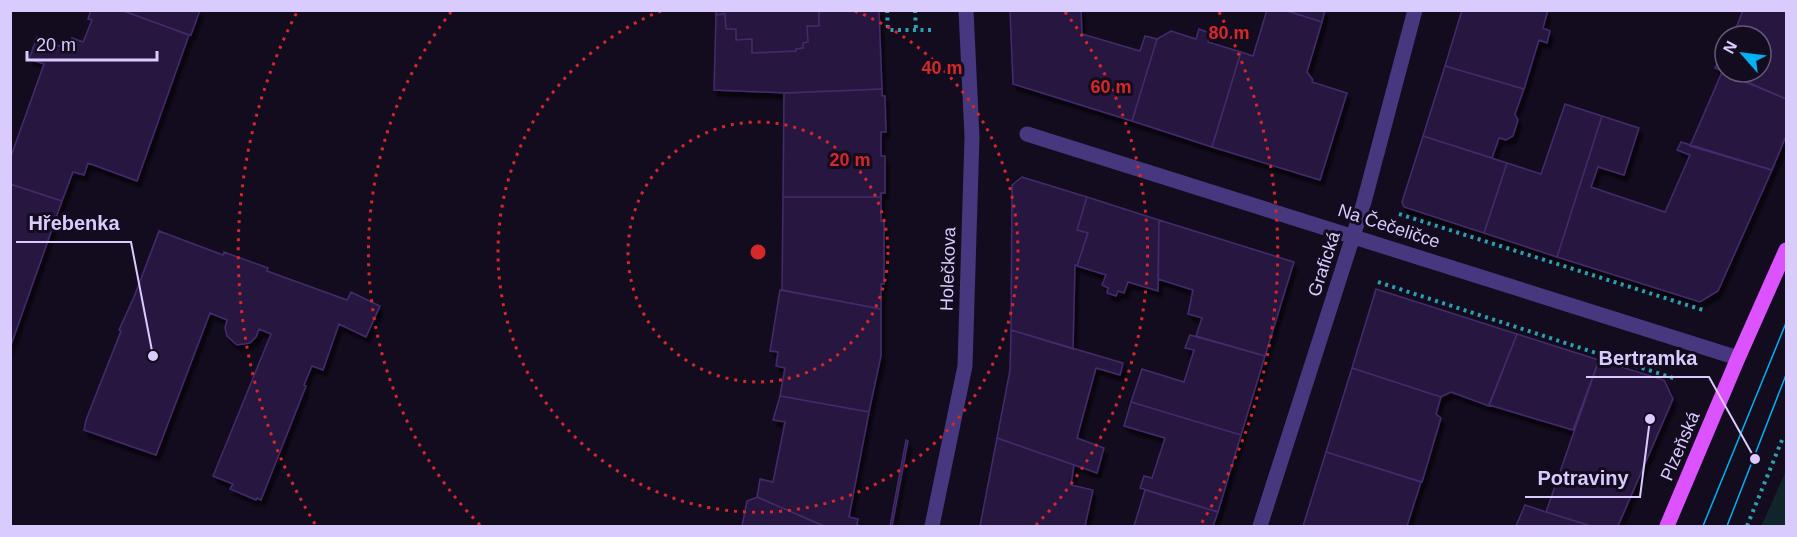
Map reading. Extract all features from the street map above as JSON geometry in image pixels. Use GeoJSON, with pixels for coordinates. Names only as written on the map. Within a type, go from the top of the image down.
{"type":"FeatureCollection","features":[{"type":"Feature","properties":{"kind":"main road","name":"Plzeňská"},"geometry":{"type":"LineString","coordinates":[[1667,526],[1786,250]]}},
{"type":"Feature","properties":{"kind":"street","name":"Holečkova"},"geometry":{"type":"LineString","coordinates":[[932,526],[964,366],[972,137],[966,10]]}},
{"type":"Feature","properties":{"kind":"street","name":"Grafická"},"geometry":{"type":"LineString","coordinates":[[1260,526],[1354,235],[1415,10]]}},
{"type":"Feature","properties":{"kind":"street","name":"Na Čečeličce"},"geometry":{"type":"LineString","coordinates":[[1027,134],[1354,235],[1738,358]]}},
{"type":"Feature","properties":{"kind":"path"},"geometry":{"type":"LineString","coordinates":[[888,10],[888,30],[932,30]]}},
{"type":"Feature","properties":{"kind":"path"},"geometry":{"type":"LineString","coordinates":[[915,10],[916,30]]}},
{"type":"Feature","properties":{"kind":"path"},"geometry":{"type":"LineString","coordinates":[[1399,213],[1703,310]]}},
{"type":"Feature","properties":{"kind":"path"},"geometry":{"type":"LineString","coordinates":[[1378,282],[1676,379]]}},
{"type":"Feature","properties":{"kind":"path"},"geometry":{"type":"LineString","coordinates":[[1746,526],[1782,441]]}},
{"type":"Feature","properties":{"kind":"green space"},"geometry":{"type":"Polygon","coordinates":[[[1786,471],[1786,526],[1761,526],[1764,520],[1786,471]]]}},
{"type":"Feature","properties":{"kind":"building"},"geometry":{"type":"Polygon","coordinates":[[[91,10],[121,10],[189,35],[137,181],[88,163],[84,175],[73,172],[62,201],[10,184],[10,159],[44,64],[29,59],[37,37],[68,49],[72,38],[83,42],[92,20],[88,19],[91,10]]]}},
{"type":"Feature","properties":{"kind":"building"},"geometry":{"type":"Polygon","coordinates":[[[121,10],[200,10],[191,35],[189,35],[121,10]]]}},
{"type":"Feature","properties":{"kind":"building"},"geometry":{"type":"Polygon","coordinates":[[[716,10],[819,10],[819,26],[807,26],[808,42],[803,43],[803,48],[796,49],[796,51],[752,53],[752,39],[736,40],[736,29],[726,29],[725,14],[716,15],[716,10]]]}},
{"type":"Feature","properties":{"kind":"building"},"geometry":{"type":"Polygon","coordinates":[[[819,10],[879,10],[882,89],[787,93],[714,90],[716,15],[725,14],[726,29],[736,29],[736,40],[752,39],[752,53],[796,51],[796,49],[803,48],[803,43],[808,42],[807,26],[819,26],[819,10]]]}},
{"type":"Feature","properties":{"kind":"building"},"geometry":{"type":"Polygon","coordinates":[[[1010,10],[1081,10],[1082,34],[1140,51],[1145,36],[1157,39],[1132,121],[1013,84],[1010,10]]]}},
{"type":"Feature","properties":{"kind":"building"},"geometry":{"type":"Polygon","coordinates":[[[1267,10],[1284,10],[1322,22],[1307,72],[1312,82],[1347,93],[1320,180],[1212,147],[1241,52],[1253,56],[1267,10]]]}},
{"type":"Feature","properties":{"kind":"building"},"geometry":{"type":"Polygon","coordinates":[[[1284,10],[1325,10],[1322,22],[1284,10]]]}},
{"type":"Feature","properties":{"kind":"building"},"geometry":{"type":"Polygon","coordinates":[[[1462,10],[1548,10],[1543,28],[1550,31],[1547,43],[1539,40],[1524,89],[1445,66],[1462,10]]]}},
{"type":"Feature","properties":{"kind":"building"},"geometry":{"type":"Polygon","coordinates":[[[1743,10],[1786,10],[1786,99],[1752,84],[1773,84],[1773,24],[1738,24],[1743,10]]]}},
{"type":"Feature","properties":{"kind":"building"},"geometry":{"type":"Polygon","coordinates":[[[1199,29],[1212,34],[1208,42],[1241,52],[1212,147],[1132,121],[1157,39],[1171,31],[1196,39],[1199,29]]]}},
{"type":"Feature","properties":{"kind":"building"},"geometry":{"type":"Polygon","coordinates":[[[1445,66],[1524,89],[1515,114],[1518,120],[1513,136],[1506,140],[1499,138],[1492,158],[1423,136],[1445,66]]]}},
{"type":"Feature","properties":{"kind":"building"},"geometry":{"type":"Polygon","coordinates":[[[1717,84],[1750,84],[1786,99],[1786,136],[1772,170],[1690,146],[1717,84]]]}},
{"type":"Feature","properties":{"kind":"building"},"geometry":{"type":"Polygon","coordinates":[[[882,89],[882,96],[885,96],[886,132],[881,132],[881,156],[885,156],[885,193],[881,193],[881,197],[783,197],[784,93],[882,89]]]}},
{"type":"Feature","properties":{"kind":"building"},"geometry":{"type":"Polygon","coordinates":[[[1565,104],[1602,116],[1557,257],[1484,233],[1507,163],[1541,174],[1565,104]]]}},
{"type":"Feature","properties":{"kind":"building"},"geometry":{"type":"Polygon","coordinates":[[[1602,116],[1639,128],[1624,175],[1598,167],[1591,187],[1665,212],[1690,155],[1677,150],[1681,142],[1772,170],[1718,291],[1700,302],[1557,257],[1602,116]]]}},
{"type":"Feature","properties":{"kind":"building"},"geometry":{"type":"Polygon","coordinates":[[[1423,136],[1507,163],[1484,233],[1404,207],[1402,202],[1423,136]]]}},
{"type":"Feature","properties":{"kind":"building"},"geometry":{"type":"Polygon","coordinates":[[[1022,177],[1087,197],[1077,230],[1088,233],[1077,266],[1075,265],[1073,349],[1011,330],[1012,185],[1022,177]]]}},
{"type":"Feature","properties":{"kind":"building"},"geometry":{"type":"Polygon","coordinates":[[[10,184],[62,201],[10,348],[10,184]]]}},
{"type":"Feature","properties":{"kind":"building"},"geometry":{"type":"Polygon","coordinates":[[[783,197],[881,197],[881,221],[884,221],[884,284],[881,284],[881,309],[782,290],[783,197]]]}},
{"type":"Feature","properties":{"kind":"building"},"geometry":{"type":"Polygon","coordinates":[[[1087,197],[1159,220],[1158,291],[1128,282],[1124,293],[1118,291],[1116,296],[1107,293],[1108,288],[1102,285],[1106,275],[1077,266],[1088,233],[1077,230],[1087,197]]]}},
{"type":"Feature","properties":{"kind":"building"},"geometry":{"type":"Polygon","coordinates":[[[1159,220],[1294,262],[1265,356],[1196,336],[1202,318],[1188,314],[1193,290],[1158,279],[1159,220]]]}},
{"type":"Feature","properties":{"kind":"building"},"geometry":{"type":"Polygon","coordinates":[[[159,231],[223,255],[224,252],[268,268],[267,271],[347,300],[351,292],[380,306],[366,337],[339,324],[323,370],[312,366],[261,500],[230,489],[233,484],[213,476],[271,334],[259,329],[256,337],[250,343],[237,345],[227,336],[225,328],[227,320],[210,313],[156,455],[84,430],[121,331],[119,330],[159,231]]]}},
{"type":"Feature","properties":{"kind":"building"},"geometry":{"type":"Polygon","coordinates":[[[1376,289],[1517,334],[1489,406],[1451,392],[1441,397],[1352,368],[1376,289]]]}},
{"type":"Feature","properties":{"kind":"building"},"geometry":{"type":"Polygon","coordinates":[[[780,290],[881,309],[881,356],[869,412],[780,396],[785,368],[776,366],[778,352],[770,351],[780,290]]]}},
{"type":"Feature","properties":{"kind":"building"},"geometry":{"type":"Polygon","coordinates":[[[1011,330],[1123,363],[1120,375],[1096,368],[1077,438],[1104,448],[1097,473],[997,438],[1010,370],[1011,330]]]}},
{"type":"Feature","properties":{"kind":"building"},"geometry":{"type":"Polygon","coordinates":[[[1517,334],[1599,360],[1573,430],[1489,405],[1517,334]]]}},
{"type":"Feature","properties":{"kind":"building"},"geometry":{"type":"Polygon","coordinates":[[[1190,335],[1265,356],[1241,435],[1131,402],[1142,369],[1184,382],[1194,350],[1185,348],[1190,335]]]}},
{"type":"Feature","properties":{"kind":"building"},"geometry":{"type":"Polygon","coordinates":[[[1599,360],[1664,380],[1673,399],[1618,526],[1591,526],[1546,512],[1599,360]]]}},
{"type":"Feature","properties":{"kind":"building"},"geometry":{"type":"Polygon","coordinates":[[[1352,368],[1441,397],[1436,414],[1441,418],[1422,482],[1326,452],[1352,368]]]}},
{"type":"Feature","properties":{"kind":"building"},"geometry":{"type":"Polygon","coordinates":[[[780,396],[869,412],[849,517],[858,519],[857,525],[861,526],[824,526],[757,497],[760,479],[773,482],[785,422],[773,420],[780,396]]]}},
{"type":"Feature","properties":{"kind":"building"},"geometry":{"type":"Polygon","coordinates":[[[1131,402],[1241,435],[1218,512],[1140,488],[1144,476],[1152,478],[1165,438],[1124,426],[1131,402]]]}},
{"type":"Feature","properties":{"kind":"building"},"geometry":{"type":"Polygon","coordinates":[[[997,438],[1074,465],[1071,485],[1093,490],[1085,526],[980,526],[997,438]]]}},
{"type":"Feature","properties":{"kind":"building"},"geometry":{"type":"Polygon","coordinates":[[[906,440],[908,441],[892,526],[890,526],[906,440]]]}},
{"type":"Feature","properties":{"kind":"building"},"geometry":{"type":"Polygon","coordinates":[[[1326,452],[1421,482],[1407,526],[1303,526],[1326,452]]]}},
{"type":"Feature","properties":{"kind":"building"},"geometry":{"type":"Polygon","coordinates":[[[1145,490],[1218,512],[1213,526],[1134,526],[1145,490]]]}},
{"type":"Feature","properties":{"kind":"building"},"geometry":{"type":"Polygon","coordinates":[[[757,497],[824,526],[742,526],[747,501],[757,497]]]}},
{"type":"Feature","properties":{"kind":"building"},"geometry":{"type":"Polygon","coordinates":[[[1525,505],[1546,512],[1591,526],[1516,526],[1525,505]]]}},
{"type":"Feature","properties":{"kind":"tram line"},"geometry":{"type":"LineString","coordinates":[[1703,526],[1786,323]]}},
{"type":"Feature","properties":{"kind":"tram line"},"geometry":{"type":"LineString","coordinates":[[1727,526],[1786,375]]}},
{"type":"Feature","properties":{"kind":"place","name":"Hřebenka"},"geometry":{"type":"Point","coordinates":[153,356]}},
{"type":"Feature","properties":{"kind":"place","name":"Potraviny"},"geometry":{"type":"Point","coordinates":[1650,419]}},
{"type":"Feature","properties":{"kind":"place","name":"Bertramka"},"geometry":{"type":"Point","coordinates":[1755,459]}}]}
